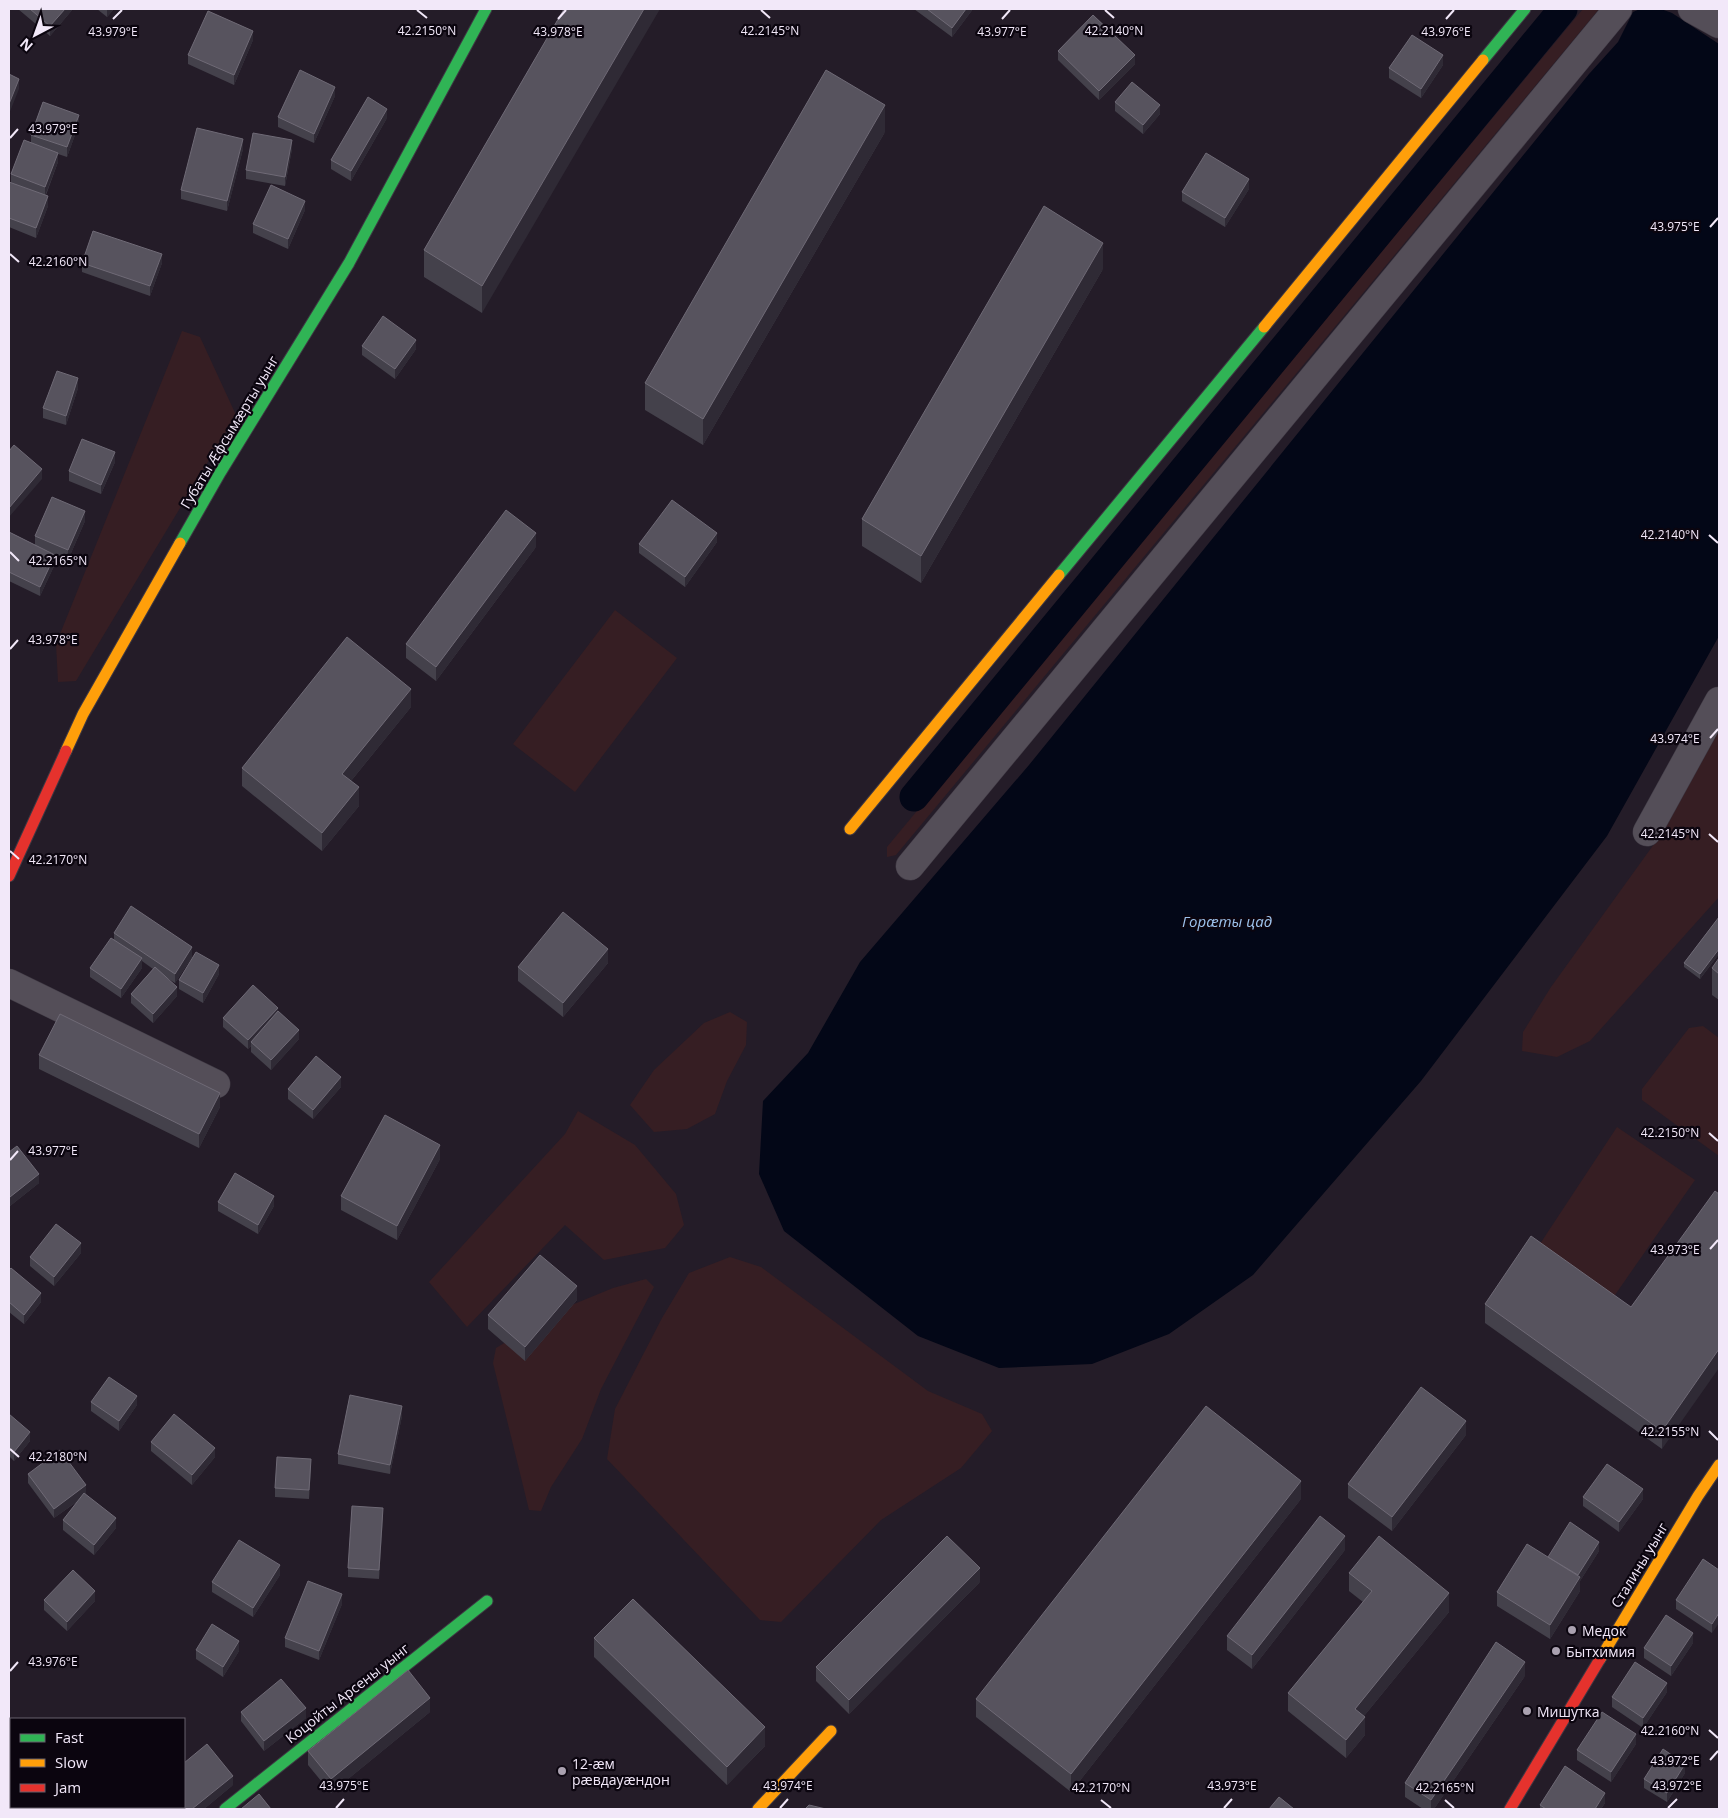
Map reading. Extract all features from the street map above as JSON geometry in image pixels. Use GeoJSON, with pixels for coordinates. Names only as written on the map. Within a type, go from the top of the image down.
{"type":"FeatureCollection","features":[{"type":"Feature","properties":{"kind":"street","name":"Губаты Æфсымæрты уынг"},"geometry":{"type":"LineString","coordinates":[[9,876],[82,714],[220,473],[349,263],[486,9]]}},
{"type":"Feature","properties":{"kind":"street"},"geometry":{"type":"LineString","coordinates":[[850,829],[1525,9]]}},
{"type":"Feature","properties":{"kind":"street"},"geometry":{"type":"LineString","coordinates":[[910,866],[1618,9]]}},
{"type":"Feature","properties":{"kind":"street"},"geometry":{"type":"LineString","coordinates":[[1692,9],[1719,24]]}},
{"type":"Feature","properties":{"kind":"street"},"geometry":{"type":"LineString","coordinates":[[1647,832],[1719,701]]}},
{"type":"Feature","properties":{"kind":"street"},"geometry":{"type":"LineString","coordinates":[[9,983],[216,1084]]}},
{"type":"Feature","properties":{"kind":"street","name":"Сталины уынг"},"geometry":{"type":"LineString","coordinates":[[1510,1809],[1698,1496],[1719,1465]]}},
{"type":"Feature","properties":{"kind":"street","name":"Коцойты Арсены уынг"},"geometry":{"type":"LineString","coordinates":[[225,1809],[487,1601]]}},
{"type":"Feature","properties":{"kind":"street"},"geometry":{"type":"LineString","coordinates":[[758,1809],[831,1731]]}},
{"type":"Feature","properties":{"kind":"shaded area"},"geometry":{"type":"Polygon","coordinates":[[[1583,9],[1599,9],[896,855],[887,857],[887,847],[1583,9]]]}},
{"type":"Feature","properties":{"kind":"shaded area"},"geometry":{"type":"Polygon","coordinates":[[[182,331],[200,337],[236,415],[76,681],[58,682],[56,644],[182,331]]]}},
{"type":"Feature","properties":{"kind":"shaded area"},"geometry":{"type":"Polygon","coordinates":[[[615,610],[677,658],[575,792],[513,744],[615,610]]]}},
{"type":"Feature","properties":{"kind":"shaded area"},"geometry":{"type":"Polygon","coordinates":[[[1719,730],[1719,897],[1590,1041],[1557,1057],[1522,1051],[1523,1032],[1551,987],[1662,833],[1719,730]]]}},
{"type":"Feature","properties":{"kind":"shaded area"},"geometry":{"type":"Polygon","coordinates":[[[730,1012],[747,1022],[746,1045],[727,1081],[715,1114],[687,1129],[654,1132],[630,1105],[654,1070],[704,1023],[730,1012]]]}},
{"type":"Feature","properties":{"kind":"shaded area"},"geometry":{"type":"Polygon","coordinates":[[[1703,1026],[1719,1038],[1719,1156],[1642,1100],[1642,1089],[1689,1028],[1703,1026]]]}},
{"type":"Feature","properties":{"kind":"shaded area"},"geometry":{"type":"Polygon","coordinates":[[[578,1111],[635,1145],[676,1194],[684,1225],[665,1248],[604,1260],[565,1225],[467,1327],[429,1282],[565,1134],[578,1111]]]}},
{"type":"Feature","properties":{"kind":"shaded area"},"geometry":{"type":"Polygon","coordinates":[[[1617,1127],[1695,1180],[1608,1305],[1534,1253],[1617,1127]]]}},
{"type":"Feature","properties":{"kind":"shaded area"},"geometry":{"type":"Polygon","coordinates":[[[730,1257],[761,1267],[928,1391],[982,1414],[992,1431],[961,1468],[881,1520],[781,1622],[760,1620],[607,1459],[615,1409],[662,1318],[689,1273],[730,1257]]]}},
{"type":"Feature","properties":{"kind":"shaded area"},"geometry":{"type":"Polygon","coordinates":[[[646,1279],[654,1287],[601,1389],[582,1439],[551,1487],[541,1511],[529,1510],[493,1363],[496,1348],[557,1311],[613,1288],[646,1279]]]}},
{"type":"Feature","properties":{"kind":"water","name":"Горӕты цад"},"geometry":{"type":"Polygon","coordinates":[[[1640,9],[1661,9],[1672,13],[1719,44],[1719,636],[1607,836],[1421,1081],[1253,1275],[1169,1334],[1092,1364],[999,1368],[918,1336],[784,1231],[759,1174],[763,1101],[808,1053],[860,962],[1029,765],[1589,74],[1618,42],[1633,12],[1640,9]]]}},
{"type":"Feature","properties":{"kind":"building"},"geometry":{"type":"Polygon","coordinates":[[[30,9],[65,9],[50,26],[30,9]]]}},
{"type":"Feature","properties":{"kind":"building"},"geometry":{"type":"Polygon","coordinates":[[[564,9],[644,9],[482,286],[424,250],[564,9]]]}},
{"type":"Feature","properties":{"kind":"building"},"geometry":{"type":"Polygon","coordinates":[[[927,9],[966,9],[952,28],[927,9]]]}},
{"type":"Feature","properties":{"kind":"building"},"geometry":{"type":"Polygon","coordinates":[[[208,11],[253,31],[234,75],[188,55],[208,11]]]}},
{"type":"Feature","properties":{"kind":"building"},"geometry":{"type":"Polygon","coordinates":[[[1093,15],[1135,55],[1099,91],[1058,51],[1093,15]]]}},
{"type":"Feature","properties":{"kind":"building"},"geometry":{"type":"Polygon","coordinates":[[[1412,35],[1443,55],[1421,89],[1389,68],[1412,35]]]}},
{"type":"Feature","properties":{"kind":"building"},"geometry":{"type":"Polygon","coordinates":[[[300,70],[335,87],[314,134],[278,117],[300,70]]]}},
{"type":"Feature","properties":{"kind":"building"},"geometry":{"type":"Polygon","coordinates":[[[826,70],[885,105],[703,419],[645,383],[826,70]]]}},
{"type":"Feature","properties":{"kind":"building"},"geometry":{"type":"Polygon","coordinates":[[[9,74],[19,79],[9,104],[9,74]]]}},
{"type":"Feature","properties":{"kind":"building"},"geometry":{"type":"Polygon","coordinates":[[[1132,82],[1160,105],[1143,125],[1115,102],[1132,82]]]}},
{"type":"Feature","properties":{"kind":"building"},"geometry":{"type":"Polygon","coordinates":[[[368,97],[387,109],[351,171],[331,160],[368,97]]]}},
{"type":"Feature","properties":{"kind":"building"},"geometry":{"type":"Polygon","coordinates":[[[43,102],[79,115],[67,147],[31,135],[43,102]]]}},
{"type":"Feature","properties":{"kind":"building"},"geometry":{"type":"Polygon","coordinates":[[[197,128],[243,139],[227,201],[181,190],[197,128]]]}},
{"type":"Feature","properties":{"kind":"building"},"geometry":{"type":"Polygon","coordinates":[[[253,133],[292,140],[285,177],[246,170],[253,133]]]}},
{"type":"Feature","properties":{"kind":"building"},"geometry":{"type":"Polygon","coordinates":[[[24,140],[58,153],[45,187],[11,174],[24,140]]]}},
{"type":"Feature","properties":{"kind":"building"},"geometry":{"type":"Polygon","coordinates":[[[1206,153],[1249,179],[1225,218],[1182,192],[1206,153]]]}},
{"type":"Feature","properties":{"kind":"building"},"geometry":{"type":"Polygon","coordinates":[[[9,182],[48,196],[36,228],[9,218],[9,182]]]}},
{"type":"Feature","properties":{"kind":"building"},"geometry":{"type":"Polygon","coordinates":[[[271,185],[305,201],[288,239],[253,224],[271,185]]]}},
{"type":"Feature","properties":{"kind":"building"},"geometry":{"type":"Polygon","coordinates":[[[1044,206],[1103,243],[921,556],[862,519],[1044,206]]]}},
{"type":"Feature","properties":{"kind":"building"},"geometry":{"type":"Polygon","coordinates":[[[93,231],[162,254],[150,286],[82,263],[93,231]]]}},
{"type":"Feature","properties":{"kind":"building"},"geometry":{"type":"Polygon","coordinates":[[[383,316],[416,340],[395,369],[362,346],[383,316]]]}},
{"type":"Feature","properties":{"kind":"building"},"geometry":{"type":"Polygon","coordinates":[[[57,371],[78,378],[66,416],[43,408],[57,371]]]}},
{"type":"Feature","properties":{"kind":"building"},"geometry":{"type":"Polygon","coordinates":[[[82,439],[115,452],[101,485],[69,471],[82,439]]]}},
{"type":"Feature","properties":{"kind":"building"},"geometry":{"type":"Polygon","coordinates":[[[14,445],[42,469],[9,508],[9,451],[14,445]]]}},
{"type":"Feature","properties":{"kind":"building"},"geometry":{"type":"Polygon","coordinates":[[[52,497],[85,511],[68,550],[35,536],[52,497]]]}},
{"type":"Feature","properties":{"kind":"building"},"geometry":{"type":"Polygon","coordinates":[[[672,500],[717,533],[685,577],[639,544],[672,500]]]}},
{"type":"Feature","properties":{"kind":"building"},"geometry":{"type":"Polygon","coordinates":[[[506,510],[536,533],[436,667],[406,644],[506,510]]]}},
{"type":"Feature","properties":{"kind":"building"},"geometry":{"type":"Polygon","coordinates":[[[9,532],[55,555],[40,587],[9,572],[9,532]]]}},
{"type":"Feature","properties":{"kind":"building"},"geometry":{"type":"Polygon","coordinates":[[[347,637],[411,689],[342,774],[359,787],[322,833],[242,768],[347,637]]]}},
{"type":"Feature","properties":{"kind":"building"},"geometry":{"type":"Polygon","coordinates":[[[131,906],[192,947],[175,974],[114,933],[131,906]]]}},
{"type":"Feature","properties":{"kind":"building"},"geometry":{"type":"Polygon","coordinates":[[[563,912],[608,949],[563,1003],[518,967],[563,912]]]}},
{"type":"Feature","properties":{"kind":"building"},"geometry":{"type":"Polygon","coordinates":[[[1719,917],[1719,949],[1700,974],[1684,963],[1719,917]]]}},
{"type":"Feature","properties":{"kind":"building"},"geometry":{"type":"Polygon","coordinates":[[[111,938],[142,958],[121,989],[90,968],[111,938]]]}},
{"type":"Feature","properties":{"kind":"building"},"geometry":{"type":"Polygon","coordinates":[[[196,952],[219,965],[203,993],[179,980],[196,952]]]}},
{"type":"Feature","properties":{"kind":"building"},"geometry":{"type":"Polygon","coordinates":[[[1719,958],[1719,974],[1712,968],[1719,958]]]}},
{"type":"Feature","properties":{"kind":"building"},"geometry":{"type":"Polygon","coordinates":[[[155,967],[177,987],[153,1014],[131,994],[155,967]]]}},
{"type":"Feature","properties":{"kind":"building"},"geometry":{"type":"Polygon","coordinates":[[[253,985],[278,1008],[248,1040],[223,1018],[253,985]]]}},
{"type":"Feature","properties":{"kind":"building"},"geometry":{"type":"Polygon","coordinates":[[[278,1011],[299,1030],[271,1060],[251,1042],[278,1011]]]}},
{"type":"Feature","properties":{"kind":"building"},"geometry":{"type":"Polygon","coordinates":[[[60,1014],[220,1093],[199,1134],[39,1055],[60,1014]]]}},
{"type":"Feature","properties":{"kind":"building"},"geometry":{"type":"Polygon","coordinates":[[[316,1056],[341,1077],[313,1110],[288,1089],[316,1056]]]}},
{"type":"Feature","properties":{"kind":"building"},"geometry":{"type":"Polygon","coordinates":[[[385,1115],[440,1145],[397,1226],[341,1196],[385,1115]]]}},
{"type":"Feature","properties":{"kind":"building"},"geometry":{"type":"Polygon","coordinates":[[[17,1146],[39,1174],[10,1197],[9,1152],[17,1146]]]}},
{"type":"Feature","properties":{"kind":"building"},"geometry":{"type":"Polygon","coordinates":[[[235,1173],[274,1196],[258,1225],[218,1202],[235,1173]]]}},
{"type":"Feature","properties":{"kind":"building"},"geometry":{"type":"Polygon","coordinates":[[[1715,1191],[1719,1194],[1719,1349],[1662,1431],[1485,1304],[1531,1236],[1631,1307],[1715,1191]]]}},
{"type":"Feature","properties":{"kind":"building"},"geometry":{"type":"Polygon","coordinates":[[[56,1224],[81,1243],[54,1277],[30,1257],[56,1224]]]}},
{"type":"Feature","properties":{"kind":"building"},"geometry":{"type":"Polygon","coordinates":[[[540,1255],[577,1286],[525,1347],[488,1315],[540,1255]]]}},
{"type":"Feature","properties":{"kind":"building"},"geometry":{"type":"Polygon","coordinates":[[[11,1268],[41,1293],[24,1315],[9,1302],[9,1270],[11,1268]]]}},
{"type":"Feature","properties":{"kind":"building"},"geometry":{"type":"Polygon","coordinates":[[[109,1377],[137,1396],[119,1421],[91,1402],[109,1377]]]}},
{"type":"Feature","properties":{"kind":"building"},"geometry":{"type":"Polygon","coordinates":[[[1421,1387],[1466,1421],[1392,1517],[1348,1484],[1421,1387]]]}},
{"type":"Feature","properties":{"kind":"building"},"geometry":{"type":"Polygon","coordinates":[[[350,1395],[402,1406],[390,1465],[338,1454],[350,1395]]]}},
{"type":"Feature","properties":{"kind":"building"},"geometry":{"type":"Polygon","coordinates":[[[1206,1406],[1301,1481],[1071,1774],[976,1699],[1206,1406]]]}},
{"type":"Feature","properties":{"kind":"building"},"geometry":{"type":"Polygon","coordinates":[[[9,1414],[30,1432],[14,1452],[9,1447],[9,1414]]]}},
{"type":"Feature","properties":{"kind":"building"},"geometry":{"type":"Polygon","coordinates":[[[174,1414],[215,1448],[192,1475],[151,1442],[174,1414]]]}},
{"type":"Feature","properties":{"kind":"building"},"geometry":{"type":"Polygon","coordinates":[[[60,1450],[86,1485],[54,1509],[28,1474],[60,1450]]]}},
{"type":"Feature","properties":{"kind":"building"},"geometry":{"type":"Polygon","coordinates":[[[277,1457],[311,1459],[309,1490],[275,1488],[277,1457]]]}},
{"type":"Feature","properties":{"kind":"building"},"geometry":{"type":"Polygon","coordinates":[[[1607,1464],[1643,1489],[1619,1522],[1583,1497],[1607,1464]]]}},
{"type":"Feature","properties":{"kind":"building"},"geometry":{"type":"Polygon","coordinates":[[[84,1493],[116,1518],[94,1545],[63,1520],[84,1493]]]}},
{"type":"Feature","properties":{"kind":"building"},"geometry":{"type":"Polygon","coordinates":[[[352,1506],[383,1508],[379,1570],[348,1568],[352,1506]]]}},
{"type":"Feature","properties":{"kind":"building"},"geometry":{"type":"Polygon","coordinates":[[[1320,1516],[1345,1536],[1252,1655],[1227,1636],[1320,1516]]]}},
{"type":"Feature","properties":{"kind":"building"},"geometry":{"type":"Polygon","coordinates":[[[1570,1522],[1599,1542],[1578,1575],[1548,1557],[1570,1522]]]}},
{"type":"Feature","properties":{"kind":"building"},"geometry":{"type":"Polygon","coordinates":[[[947,1536],[980,1568],[849,1700],[816,1667],[947,1536]]]}},
{"type":"Feature","properties":{"kind":"building"},"geometry":{"type":"Polygon","coordinates":[[[1379,1536],[1449,1593],[1355,1709],[1365,1717],[1346,1740],[1288,1693],[1372,1591],[1349,1573],[1379,1536]]]}},
{"type":"Feature","properties":{"kind":"building"},"geometry":{"type":"Polygon","coordinates":[[[239,1540],[280,1565],[253,1608],[212,1582],[239,1540]]]}},
{"type":"Feature","properties":{"kind":"building"},"geometry":{"type":"Polygon","coordinates":[[[1527,1544],[1580,1577],[1550,1625],[1497,1592],[1527,1544]]]}},
{"type":"Feature","properties":{"kind":"building"},"geometry":{"type":"Polygon","coordinates":[[[1703,1559],[1719,1570],[1719,1613],[1712,1624],[1676,1600],[1703,1559]]]}},
{"type":"Feature","properties":{"kind":"building"},"geometry":{"type":"Polygon","coordinates":[[[73,1570],[95,1591],[67,1622],[44,1600],[73,1570]]]}},
{"type":"Feature","properties":{"kind":"building"},"geometry":{"type":"Polygon","coordinates":[[[308,1581],[342,1594],[319,1651],[285,1638],[308,1581]]]}},
{"type":"Feature","properties":{"kind":"building"},"geometry":{"type":"Polygon","coordinates":[[[633,1599],[765,1727],[727,1767],[594,1638],[633,1599]]]}},
{"type":"Feature","properties":{"kind":"building"},"geometry":{"type":"Polygon","coordinates":[[[1666,1615],[1693,1633],[1671,1666],[1644,1648],[1666,1615]]]}},
{"type":"Feature","properties":{"kind":"building"},"geometry":{"type":"Polygon","coordinates":[[[212,1624],[239,1641],[223,1667],[196,1650],[212,1624]]]}},
{"type":"Feature","properties":{"kind":"building"},"geometry":{"type":"Polygon","coordinates":[[[1496,1642],[1525,1662],[1431,1800],[1405,1783],[1496,1642]]]}},
{"type":"Feature","properties":{"kind":"building"},"geometry":{"type":"Polygon","coordinates":[[[1635,1662],[1667,1683],[1643,1718],[1612,1697],[1635,1662]]]}},
{"type":"Feature","properties":{"kind":"building"},"geometry":{"type":"Polygon","coordinates":[[[408,1670],[430,1698],[331,1779],[308,1751],[408,1670]]]}},
{"type":"Feature","properties":{"kind":"building"},"geometry":{"type":"Polygon","coordinates":[[[281,1679],[306,1708],[264,1741],[241,1712],[281,1679]]]}},
{"type":"Feature","properties":{"kind":"building"},"geometry":{"type":"Polygon","coordinates":[[[1602,1712],[1636,1734],[1611,1772],[1577,1750],[1602,1712]]]}},
{"type":"Feature","properties":{"kind":"building"},"geometry":{"type":"Polygon","coordinates":[[[207,1744],[233,1776],[192,1809],[172,1809],[185,1808],[185,1762],[207,1744]]]}},
{"type":"Feature","properties":{"kind":"building"},"geometry":{"type":"Polygon","coordinates":[[[1663,1749],[1685,1764],[1667,1793],[1644,1779],[1663,1749]]]}},
{"type":"Feature","properties":{"kind":"building"},"geometry":{"type":"Polygon","coordinates":[[[1565,1766],[1605,1793],[1595,1809],[1546,1809],[1540,1805],[1565,1766]]]}},
{"type":"Feature","properties":{"kind":"building"},"geometry":{"type":"Polygon","coordinates":[[[259,1794],[271,1809],[241,1809],[259,1794]]]}},
{"type":"Feature","properties":{"kind":"building"},"geometry":{"type":"Polygon","coordinates":[[[1279,1797],[1294,1809],[1269,1809],[1279,1797]]]}},
{"type":"Feature","properties":{"kind":"building"},"geometry":{"type":"Polygon","coordinates":[[[809,1805],[826,1809],[805,1809],[809,1805]]]}},
{"type":"Feature","properties":{"kind":"waterway"},"geometry":{"type":"LineString","coordinates":[[914,797],[1563,9]]}},
{"type":"Feature","properties":{"kind":"traffic: fast"},"geometry":{"type":"LineString","coordinates":[[180,543],[220,473],[349,263],[486,9]]}},
{"type":"Feature","properties":{"kind":"traffic: fast"},"geometry":{"type":"LineString","coordinates":[[1483,60],[1525,9]]}},
{"type":"Feature","properties":{"kind":"traffic: fast"},"geometry":{"type":"LineString","coordinates":[[1059,575],[1264,327]]}},
{"type":"Feature","properties":{"kind":"traffic: fast"},"geometry":{"type":"LineString","coordinates":[[225,1809],[487,1601]]}},
{"type":"Feature","properties":{"kind":"traffic: slow"},"geometry":{"type":"LineString","coordinates":[[1264,327],[1483,60]]}},
{"type":"Feature","properties":{"kind":"traffic: slow"},"geometry":{"type":"LineString","coordinates":[[66,751],[83,714],[180,543]]}},
{"type":"Feature","properties":{"kind":"traffic: slow"},"geometry":{"type":"LineString","coordinates":[[850,829],[1059,575]]}},
{"type":"Feature","properties":{"kind":"traffic: slow"},"geometry":{"type":"LineString","coordinates":[[1600,1659],[1698,1496],[1719,1465]]}},
{"type":"Feature","properties":{"kind":"traffic: slow"},"geometry":{"type":"LineString","coordinates":[[758,1809],[831,1731]]}},
{"type":"Feature","properties":{"kind":"traffic: jam"},"geometry":{"type":"LineString","coordinates":[[9,876],[66,751]]}},
{"type":"Feature","properties":{"kind":"traffic: jam"},"geometry":{"type":"LineString","coordinates":[[1510,1809],[1600,1659]]}},
{"type":"Feature","properties":{"kind":"place","name":"Медок"},"geometry":{"type":"Point","coordinates":[1572,1630]}},
{"type":"Feature","properties":{"kind":"place","name":"Бытхимия"},"geometry":{"type":"Point","coordinates":[1556,1651]}},
{"type":"Feature","properties":{"kind":"place","name":"Мишутка"},"geometry":{"type":"Point","coordinates":[1527,1711]}},
{"type":"Feature","properties":{"kind":"place","name":"12-æм рӕвдауӕндон"},"geometry":{"type":"Point","coordinates":[562,1771]}}]}
